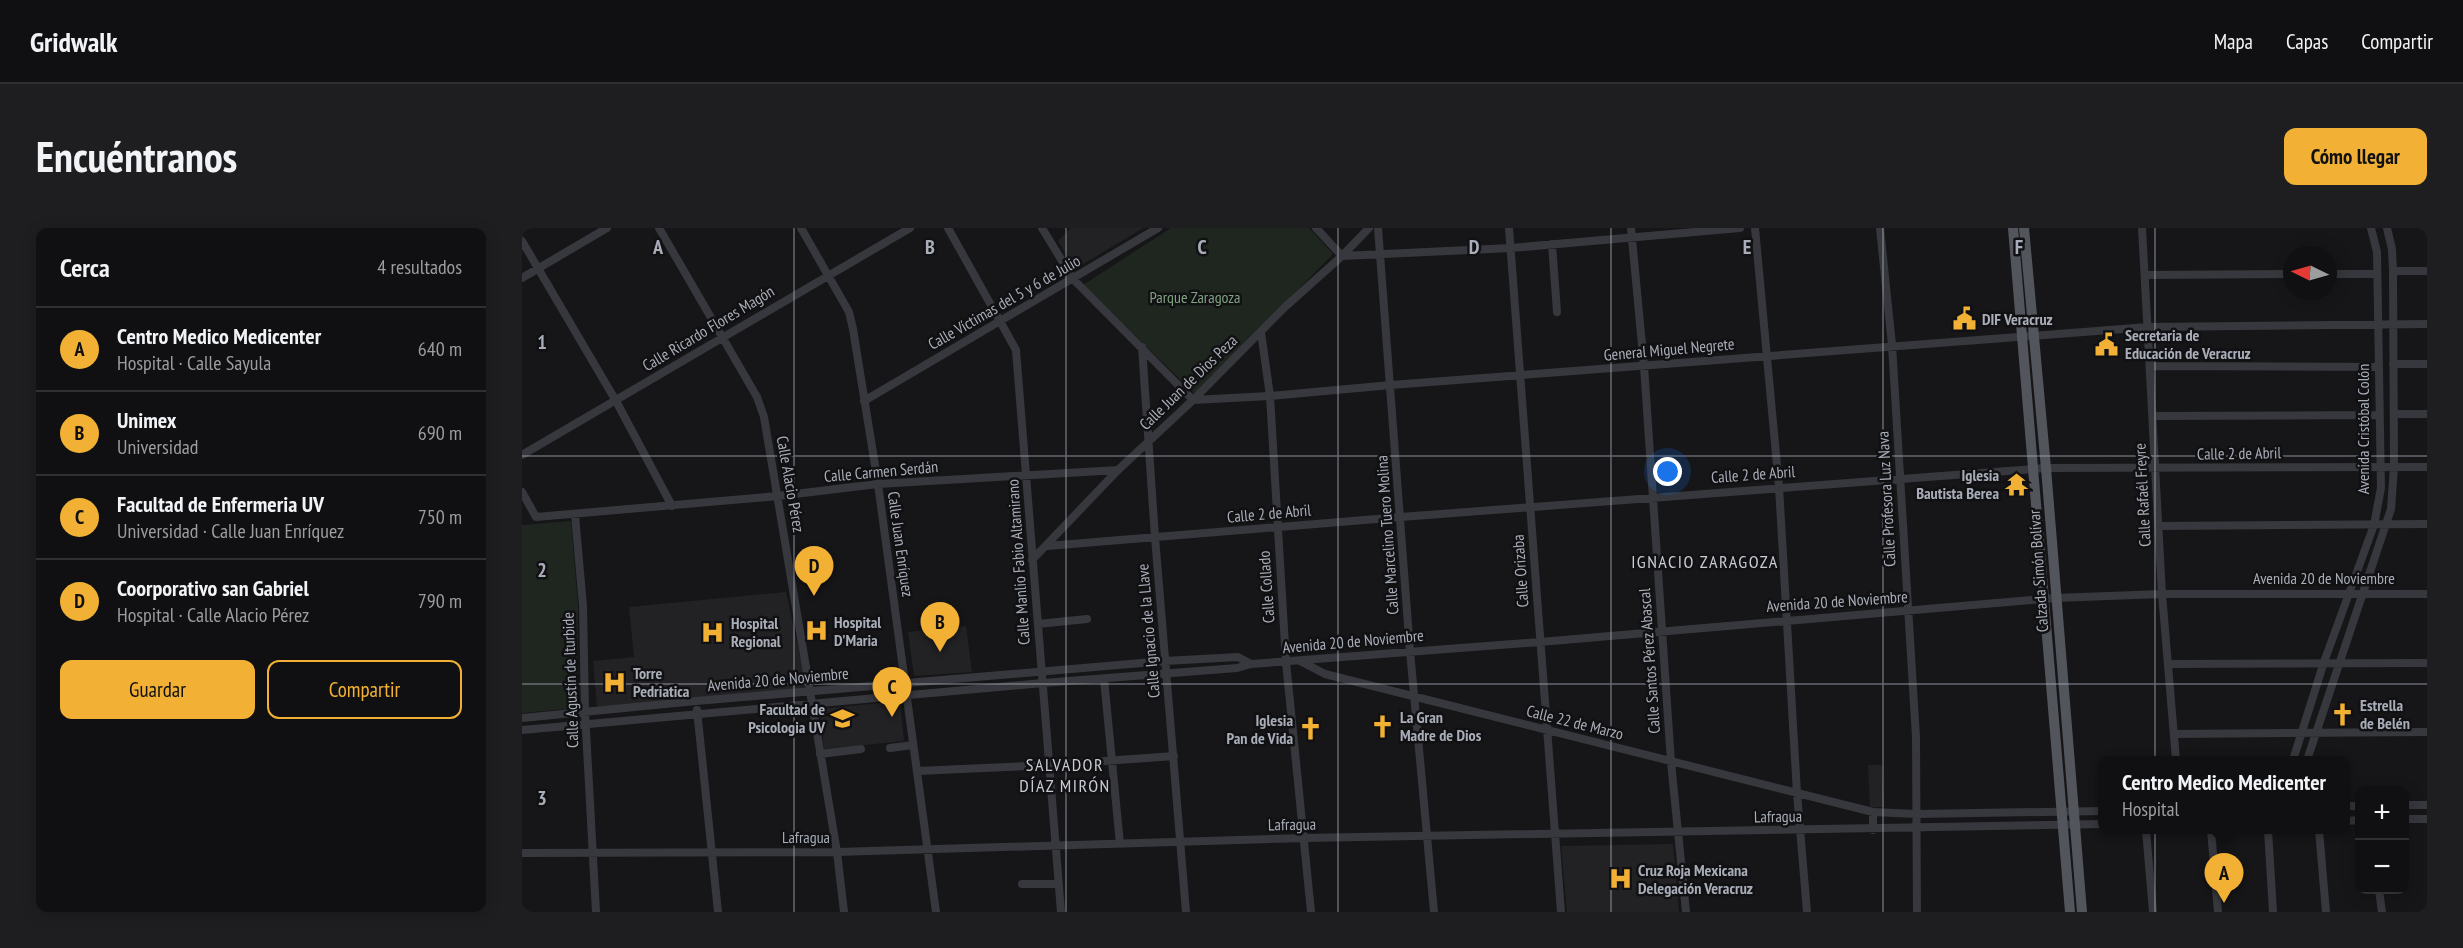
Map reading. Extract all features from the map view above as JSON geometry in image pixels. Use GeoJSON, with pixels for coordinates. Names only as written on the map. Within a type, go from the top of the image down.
{"type":"FeatureCollection","features":[{"type":"Feature","properties":{"kind":"main road","name":"Calzada Simón Bolívar"},"geometry":{"type":"LineString","coordinates":[[2013,228],[2046,468],[2082,912]]}},
{"type":"Feature","properties":{"kind":"main road","name":"Calzada Simón Bolívar"},"geometry":{"type":"LineString","coordinates":[[2024,228],[2033,469],[2070,912]]}},
{"type":"Feature","properties":{"kind":"street"},"geometry":{"type":"LineString","coordinates":[[522,278],[607,228]]}},
{"type":"Feature","properties":{"kind":"street","name":"Calle Alacio Pérez"},"geometry":{"type":"LineString","coordinates":[[659,228],[757,397],[764,417],[837,852],[844,912]]}},
{"type":"Feature","properties":{"kind":"street","name":"Calle Juan Enríquez"},"geometry":{"type":"LineString","coordinates":[[801,228],[849,312],[878,484],[936,912]]}},
{"type":"Feature","properties":{"kind":"street","name":"Calle Ricardo Flores Magón"},"geometry":{"type":"LineString","coordinates":[[522,455],[910,228]]}},
{"type":"Feature","properties":{"kind":"street","name":"Calle Manlio Fabio Altamirano"},"geometry":{"type":"LineString","coordinates":[[948,228],[1016,350],[1061,912]]}},
{"type":"Feature","properties":{"kind":"street"},"geometry":{"type":"LineString","coordinates":[[1042,228],[1073,279],[1193,400]]}},
{"type":"Feature","properties":{"kind":"street","name":"Calle Víctimas del 5 y 6 de Julio"},"geometry":{"type":"LineString","coordinates":[[864,401],[1158,228]]}},
{"type":"Feature","properties":{"kind":"street"},"geometry":{"type":"LineString","coordinates":[[1316,228],[1342,256],[1511,248],[1740,228]]}},
{"type":"Feature","properties":{"kind":"street","name":"Calle Juan de Dios Peza"},"geometry":{"type":"LineString","coordinates":[[1032,560],[1118,470],[1369,228]]}},
{"type":"Feature","properties":{"kind":"street","name":"Calle Marcelino Tuero Molina"},"geometry":{"type":"LineString","coordinates":[[1378,228],[1410,651],[1429,837],[1434,912]]}},
{"type":"Feature","properties":{"kind":"street","name":"Calle Orizaba"},"geometry":{"type":"LineString","coordinates":[[1509,228],[1561,912]]}},
{"type":"Feature","properties":{"kind":"street","name":"Calle Santos Pérez Abascal"},"geometry":{"type":"LineString","coordinates":[[1631,228],[1644,366],[1671,762],[1686,912]]}},
{"type":"Feature","properties":{"kind":"street"},"geometry":{"type":"LineString","coordinates":[[1755,228],[1779,487],[1797,793],[1807,912]]}},
{"type":"Feature","properties":{"kind":"street","name":"Calle Profesora Luz Nava"},"geometry":{"type":"LineString","coordinates":[[1880,228],[1892,345],[1916,737],[1917,912]]}},
{"type":"Feature","properties":{"kind":"street","name":"Calle Rafaél Freyre"},"geometry":{"type":"LineString","coordinates":[[2142,228],[2162,594],[2176,756]]}},
{"type":"Feature","properties":{"kind":"street","name":"Avenida Cristóbal Colón"},"geometry":{"type":"LineString","coordinates":[[2294,756],[2324,662],[2374,525],[2381,488],[2376,244],[2371,228]]}},
{"type":"Feature","properties":{"kind":"street","name":"Avenida Cristóbal Colón"},"geometry":{"type":"LineString","coordinates":[[2308,756],[2391,509],[2394,467],[2393,271],[2387,228]]}},
{"type":"Feature","properties":{"kind":"street"},"geometry":{"type":"LineString","coordinates":[[522,241],[616,400],[672,506]]}},
{"type":"Feature","properties":{"kind":"street"},"geometry":{"type":"LineString","coordinates":[[1552,244],[1557,312]]}},
{"type":"Feature","properties":{"kind":"street"},"geometry":{"type":"LineString","coordinates":[[2393,271],[2427,271]]}},
{"type":"Feature","properties":{"kind":"street"},"geometry":{"type":"LineString","coordinates":[[2145,275],[2283,274]]}},
{"type":"Feature","properties":{"kind":"street"},"geometry":{"type":"LineString","coordinates":[[2337,274],[2377,274]]}},
{"type":"Feature","properties":{"kind":"street","name":"General Miguel Negrete"},"geometry":{"type":"LineString","coordinates":[[1193,400],[1270,396],[1892,345],[2148,327],[2427,324]]}},
{"type":"Feature","properties":{"kind":"street","name":"Calle Collado"},"geometry":{"type":"LineString","coordinates":[[1261,332],[1270,396],[1286,662],[1311,912]]}},
{"type":"Feature","properties":{"kind":"street","name":"Calle Ignacio de la Llave"},"geometry":{"type":"LineString","coordinates":[[1142,347],[1186,912]]}},
{"type":"Feature","properties":{"kind":"street"},"geometry":{"type":"LineString","coordinates":[[2393,364],[2427,364]]}},
{"type":"Feature","properties":{"kind":"street"},"geometry":{"type":"LineString","coordinates":[[2151,366],[2378,367]]}},
{"type":"Feature","properties":{"kind":"street"},"geometry":{"type":"LineString","coordinates":[[2394,414],[2427,414]]}},
{"type":"Feature","properties":{"kind":"street"},"geometry":{"type":"LineString","coordinates":[[2153,416],[2379,415]]}},
{"type":"Feature","properties":{"kind":"street","name":"Calle 2 de Abril"},"geometry":{"type":"LineString","coordinates":[[1047,546],[1779,487],[2046,468],[2427,467]]}},
{"type":"Feature","properties":{"kind":"street","name":"Calle Carmen Serdán"},"geometry":{"type":"LineString","coordinates":[[575,515],[878,484],[1118,470]]}},
{"type":"Feature","properties":{"kind":"street"},"geometry":{"type":"LineString","coordinates":[[522,492],[536,517],[575,515]]}},
{"type":"Feature","properties":{"kind":"street","name":"Calle Agustín de Iturbide"},"geometry":{"type":"LineString","coordinates":[[575,515],[583,606],[585,724],[596,912]]}},
{"type":"Feature","properties":{"kind":"street"},"geometry":{"type":"LineString","coordinates":[[2159,526],[2427,524]]}},
{"type":"Feature","properties":{"kind":"street","name":"Avenida 20 de Noviembre"},"geometry":{"type":"LineString","coordinates":[[522,730],[697,713],[1237,668],[1251,664],[2055,598],[2162,594],[2427,594]]}},
{"type":"Feature","properties":{"kind":"street"},"geometry":{"type":"LineString","coordinates":[[1038,624],[1087,619]]}},
{"type":"Feature","properties":{"kind":"street","name":"Avenida 20 de Noviembre"},"geometry":{"type":"LineString","coordinates":[[522,718],[1042,670],[1238,657],[1251,664]]}},
{"type":"Feature","properties":{"kind":"street","name":"Calle 22 de Marzo"},"geometry":{"type":"LineString","coordinates":[[1300,661],[1324,675],[1671,762],[1873,812],[1916,814]]}},
{"type":"Feature","properties":{"kind":"street"},"geometry":{"type":"LineString","coordinates":[[2168,664],[2427,663]]}},
{"type":"Feature","properties":{"kind":"street"},"geometry":{"type":"LineString","coordinates":[[1104,679],[1120,844]]}},
{"type":"Feature","properties":{"kind":"street"},"geometry":{"type":"LineString","coordinates":[[696,701],[718,912]]}},
{"type":"Feature","properties":{"kind":"street"},"geometry":{"type":"LineString","coordinates":[[2174,734],[2427,732]]}},
{"type":"Feature","properties":{"kind":"street"},"geometry":{"type":"LineString","coordinates":[[890,748],[913,745]]}},
{"type":"Feature","properties":{"kind":"street"},"geometry":{"type":"LineString","coordinates":[[820,753],[861,749]]}},
{"type":"Feature","properties":{"kind":"street"},"geometry":{"type":"LineString","coordinates":[[916,771],[1174,756]]}},
{"type":"Feature","properties":{"kind":"street"},"geometry":{"type":"LineString","coordinates":[[2409,805],[2427,805]]}},
{"type":"Feature","properties":{"kind":"street"},"geometry":{"type":"LineString","coordinates":[[1916,814],[2098,811]]}},
{"type":"Feature","properties":{"kind":"street"},"geometry":{"type":"LineString","coordinates":[[1873,812],[1873,830]]}},
{"type":"Feature","properties":{"kind":"street"},"geometry":{"type":"LineString","coordinates":[[2409,819],[2427,819]]}},
{"type":"Feature","properties":{"kind":"street","name":"Lafragua"},"geometry":{"type":"LineString","coordinates":[[522,853],[837,852],[1305,838],[1873,830],[2098,824]]}},
{"type":"Feature","properties":{"kind":"street"},"geometry":{"type":"LineString","coordinates":[[2146,834],[2153,912]]}},
{"type":"Feature","properties":{"kind":"street"},"geometry":{"type":"LineString","coordinates":[[2211,834],[2218,912]]}},
{"type":"Feature","properties":{"kind":"street"},"geometry":{"type":"LineString","coordinates":[[2268,834],[2273,912]]}},
{"type":"Feature","properties":{"kind":"street"},"geometry":{"type":"LineString","coordinates":[[2319,834],[2326,912]]}},
{"type":"Feature","properties":{"kind":"street"},"geometry":{"type":"LineString","coordinates":[[1022,884],[1058,884]]}},
{"type":"Feature","properties":{"kind":"street"},"geometry":{"type":"LineString","coordinates":[[2380,894],[2382,912]]}},
{"type":"Feature","properties":{"kind":"shaded area"},"geometry":{"type":"Polygon","coordinates":[[[1071,228],[1143,228],[1075,269],[1058,241],[1071,228]]]}},
{"type":"Feature","properties":{"kind":"shaded area","name":"Hospital Regional"},"geometry":{"type":"Polygon","coordinates":[[[786,592],[807,689],[597,707],[593,661],[634,657],[629,607],[786,592]]]}},
{"type":"Feature","properties":{"kind":"shaded area"},"geometry":{"type":"Polygon","coordinates":[[[966,626],[972,672],[914,676],[908,632],[966,626]]]}},
{"type":"Feature","properties":{"kind":"shaded area"},"geometry":{"type":"Polygon","coordinates":[[[900,701],[904,741],[824,749],[820,709],[900,701]]]}},
{"type":"Feature","properties":{"kind":"shaded area"},"geometry":{"type":"Polygon","coordinates":[[[1868,765],[1882,765],[1884,807],[1870,807],[1868,765]]]}},
{"type":"Feature","properties":{"kind":"shaded area","name":"Cruz Roja Mexicana Delegación Veracruz"},"geometry":{"type":"Polygon","coordinates":[[[1673,844],[1679,912],[1567,912],[1561,846],[1673,844]]]}},
{"type":"Feature","properties":{"kind":"green space","name":"Parque Zaragoza"},"geometry":{"type":"Polygon","coordinates":[[[1171,228],[1309,228],[1333,254],[1196,395],[1083,285],[1171,228]]]}},
{"type":"Feature","properties":{"kind":"green space"},"geometry":{"type":"Polygon","coordinates":[[[571,521],[578,606],[577,708],[522,713],[522,525],[571,521]]]}},
{"type":"Feature","properties":{"kind":"place","name":"DIF Veracruz"},"geometry":{"type":"Point","coordinates":[1964,319]}},
{"type":"Feature","properties":{"kind":"place","name":"Secretaria de Educación de Veracruz"},"geometry":{"type":"Point","coordinates":[2107,344]}},
{"type":"Feature","properties":{"kind":"place","name":"Iglesia Bautista Berea"},"geometry":{"type":"Point","coordinates":[2017,484]}},
{"type":"Feature","properties":{"kind":"place","name":"Coorporativo san Gabriel"},"geometry":{"type":"Point","coordinates":[814,596]}},
{"type":"Feature","properties":{"kind":"place","name":"Hospital D'Maria"},"geometry":{"type":"Point","coordinates":[816,631]}},
{"type":"Feature","properties":{"kind":"place","name":"Hospital Regional"},"geometry":{"type":"Point","coordinates":[713,632]}},
{"type":"Feature","properties":{"kind":"place","name":"Unimex"},"geometry":{"type":"Point","coordinates":[940,652]}},
{"type":"Feature","properties":{"kind":"place","name":"Torre Pedriatica"},"geometry":{"type":"Point","coordinates":[615,682]}},
{"type":"Feature","properties":{"kind":"place","name":"Estrella de Belén"},"geometry":{"type":"Point","coordinates":[2342,714]}},
{"type":"Feature","properties":{"kind":"place","name":"Facultad de Enfermeria UV"},"geometry":{"type":"Point","coordinates":[892,717]}},
{"type":"Feature","properties":{"kind":"place","name":"Facultad de Psicologia UV"},"geometry":{"type":"Point","coordinates":[843,718]}},
{"type":"Feature","properties":{"kind":"place","name":"La Gran Madre de Dios"},"geometry":{"type":"Point","coordinates":[1382,726]}},
{"type":"Feature","properties":{"kind":"place","name":"Iglesia Pan de Vida"},"geometry":{"type":"Point","coordinates":[1311,729]}},
{"type":"Feature","properties":{"kind":"place","name":"Cruz Roja Mexicana Delegación Veracruz"},"geometry":{"type":"Point","coordinates":[1620,879]}},
{"type":"Feature","properties":{"kind":"place","name":"Centro Medico Medicenter"},"geometry":{"type":"Point","coordinates":[2224,903]}},
{"type":"Feature","properties":{"kind":"district","name":"IGNACIO ZARAGOZA"},"geometry":{"type":"Point","coordinates":[1705,562]}},
{"type":"Feature","properties":{"kind":"district","name":"SALVADOR DÍAZ MIRÓN"},"geometry":{"type":"Point","coordinates":[1065,775]}}]}
